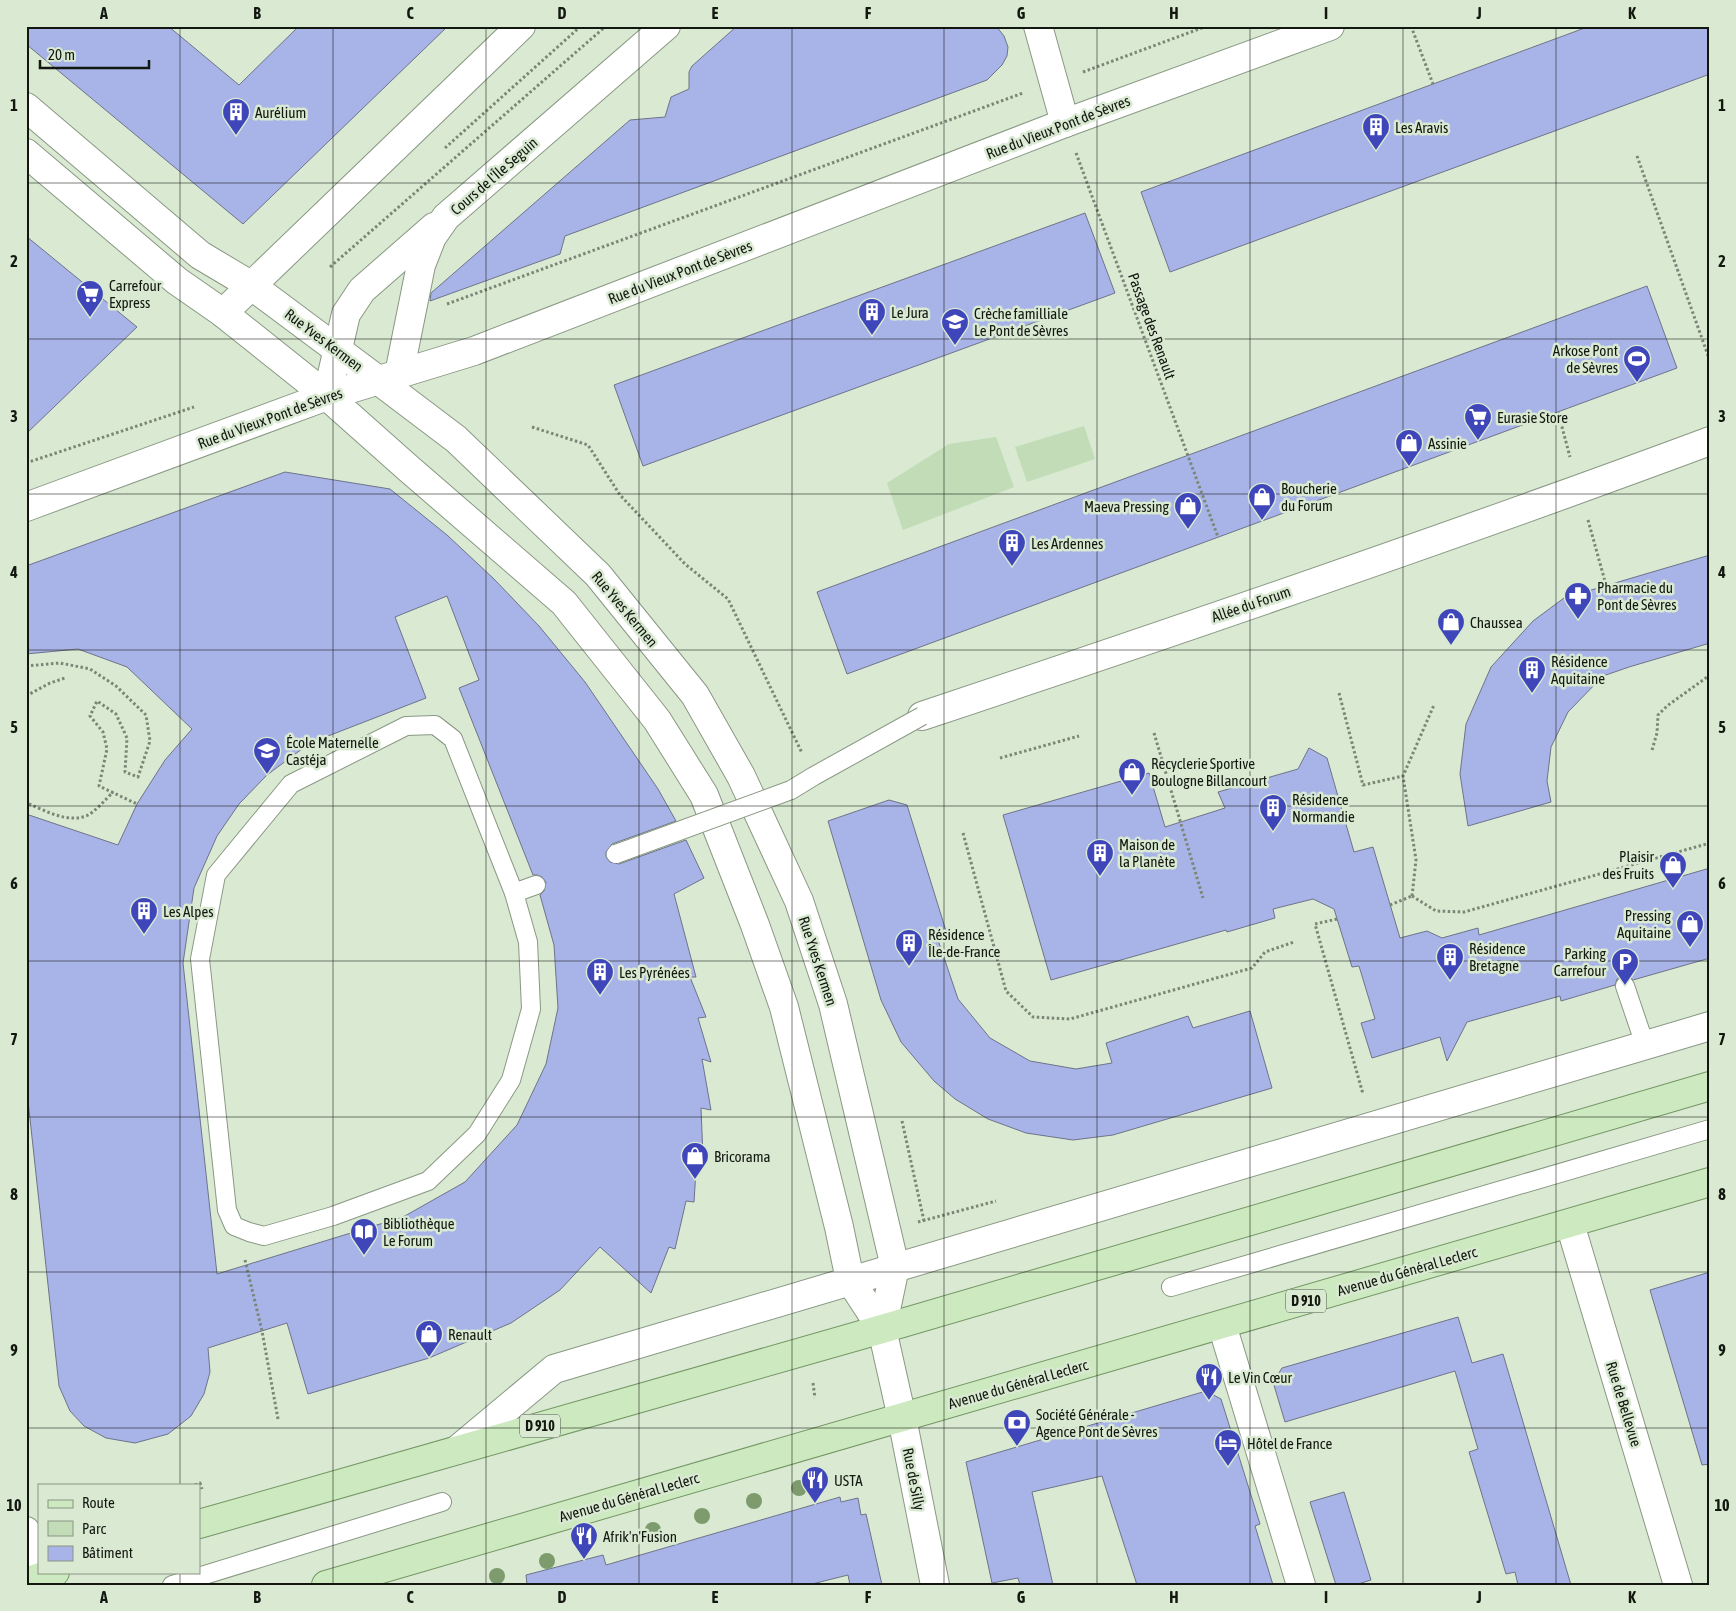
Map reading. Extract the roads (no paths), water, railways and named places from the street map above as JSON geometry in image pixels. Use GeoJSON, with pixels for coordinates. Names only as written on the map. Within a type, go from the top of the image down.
{"type":"FeatureCollection","features":[{"type":"Feature","properties":{"kind":"main road","name":"D 910"},"geometry":{"type":"LineString","coordinates":[[200,1524],[882,1329],[1710,1086]]}},
{"type":"Feature","properties":{"kind":"main road","name":"Avenue du Général Leclerc"},"geometry":{"type":"LineString","coordinates":[[326,1585],[1710,1182]]}},
{"type":"Feature","properties":{"kind":"main road"},"geometry":{"type":"LineString","coordinates":[[27,1582],[49,1574]]}},
{"type":"Feature","properties":{"kind":"street"},"geometry":{"type":"LineString","coordinates":[[223,314],[521,26]]}},
{"type":"Feature","properties":{"kind":"street","name":"Cours de l'Île Seguin"},"geometry":{"type":"LineString","coordinates":[[389,377],[410,317],[421,265],[432,237],[446,217],[666,26]]}},
{"type":"Feature","properties":{"kind":"street"},"geometry":{"type":"LineString","coordinates":[[1038,26],[1065,123]]}},
{"type":"Feature","properties":{"kind":"street","name":"Rue du Vieux Pont de Sèvres"},"geometry":{"type":"LineString","coordinates":[[26,508],[327,396],[474,351],[1065,123],[1330,26]]}},
{"type":"Feature","properties":{"kind":"street","name":"Rue Yves Kermen"},"geometry":{"type":"LineString","coordinates":[[26,107],[200,255],[252,286],[338,350],[389,377],[598,574],[695,695],[742,776],[799,900],[832,1004],[895,1267],[882,1329]]}},
{"type":"Feature","properties":{"kind":"street","name":"Rue Yves Kermen"},"geometry":{"type":"LineString","coordinates":[[26,153],[177,281],[223,314],[327,396],[415,475],[564,603],[657,720],[704,795],[755,925],[784,1007],[839,1227],[850,1280],[882,1329],[892,1373]]}},
{"type":"Feature","properties":{"kind":"street"},"geometry":{"type":"LineString","coordinates":[[327,396],[346,314],[362,290],[446,217]]}},
{"type":"Feature","properties":{"kind":"street","name":"Allée du Forum"},"geometry":{"type":"LineString","coordinates":[[922,716],[1113,652],[1580,489],[1710,441]]}},
{"type":"Feature","properties":{"kind":"street"},"geometry":{"type":"LineString","coordinates":[[457,1450],[554,1368],[1710,1026]]}},
{"type":"Feature","properties":{"kind":"street","name":"Rue de Bellevue"},"geometry":{"type":"LineString","coordinates":[[1570,1224],[1678,1585]]}},
{"type":"Feature","properties":{"kind":"street"},"geometry":{"type":"LineString","coordinates":[[1222,1325],[1301,1585]]}},
{"type":"Feature","properties":{"kind":"street","name":"Rue de Silly"},"geometry":{"type":"LineString","coordinates":[[892,1373],[935,1585]]}},
{"type":"Feature","properties":{"kind":"street"},"geometry":{"type":"LineString","coordinates":[[26,1531],[27,1582]]}},
{"type":"Feature","properties":{"kind":"lane"},"geometry":{"type":"LineString","coordinates":[[616,854],[791,790],[922,716]]}},
{"type":"Feature","properties":{"kind":"lane"},"geometry":{"type":"LineString","coordinates":[[435,725],[453,739],[514,893],[528,942],[531,1008],[511,1080],[477,1134],[428,1181],[333,1216],[264,1236],[234,1226],[227,1210],[200,958],[216,875],[292,784],[406,726],[435,725]]}},
{"type":"Feature","properties":{"kind":"lane"},"geometry":{"type":"LineString","coordinates":[[514,893],[536,884]]}},
{"type":"Feature","properties":{"kind":"lane"},"geometry":{"type":"LineString","coordinates":[[1625,986],[1645,1046]]}},
{"type":"Feature","properties":{"kind":"lane"},"geometry":{"type":"LineString","coordinates":[[1171,1287],[1710,1129]]}},
{"type":"Feature","properties":{"kind":"lane"},"geometry":{"type":"LineString","coordinates":[[180,1582],[442,1502]]}},
{"type":"Feature","properties":{"kind":"lane"},"geometry":{"type":"LineString","coordinates":[[180,1582],[210,1585]]}},
{"type":"Feature","properties":{"kind":"place","name":"Aurélium"},"geometry":{"type":"Point","coordinates":[236,136]}},
{"type":"Feature","properties":{"kind":"place","name":"Les Aravis"},"geometry":{"type":"Point","coordinates":[1376,151]}},
{"type":"Feature","properties":{"kind":"place","name":"Carrefour Express"},"geometry":{"type":"Point","coordinates":[90,318]}},
{"type":"Feature","properties":{"kind":"place","name":"Le Jura"},"geometry":{"type":"Point","coordinates":[872,336]}},
{"type":"Feature","properties":{"kind":"place","name":"Crèche familliale Le Pont de Sèvres"},"geometry":{"type":"Point","coordinates":[955,346]}},
{"type":"Feature","properties":{"kind":"place","name":"Arkose Pont de Sèvres"},"geometry":{"type":"Point","coordinates":[1637,383]}},
{"type":"Feature","properties":{"kind":"place","name":"Eurasie Store"},"geometry":{"type":"Point","coordinates":[1478,441]}},
{"type":"Feature","properties":{"kind":"place","name":"Assinie"},"geometry":{"type":"Point","coordinates":[1409,467]}},
{"type":"Feature","properties":{"kind":"place","name":"Boucherie du Forum"},"geometry":{"type":"Point","coordinates":[1262,521]}},
{"type":"Feature","properties":{"kind":"place","name":"Maeva Pressing"},"geometry":{"type":"Point","coordinates":[1188,530]}},
{"type":"Feature","properties":{"kind":"place","name":"Les Ardennes"},"geometry":{"type":"Point","coordinates":[1012,567]}},
{"type":"Feature","properties":{"kind":"place","name":"Pharmacie du Pont de Sèvres"},"geometry":{"type":"Point","coordinates":[1578,620]}},
{"type":"Feature","properties":{"kind":"place","name":"Chaussea"},"geometry":{"type":"Point","coordinates":[1451,646]}},
{"type":"Feature","properties":{"kind":"place","name":"Résidence Aquitaine"},"geometry":{"type":"Point","coordinates":[1532,694]}},
{"type":"Feature","properties":{"kind":"place","name":"École Maternelle Castéja"},"geometry":{"type":"Point","coordinates":[267,775]}},
{"type":"Feature","properties":{"kind":"place","name":"Recyclerie Sportive Boulogne Billancourt"},"geometry":{"type":"Point","coordinates":[1132,796]}},
{"type":"Feature","properties":{"kind":"place","name":"Résidence Normandie"},"geometry":{"type":"Point","coordinates":[1273,832]}},
{"type":"Feature","properties":{"kind":"place","name":"Maison de la Planète"},"geometry":{"type":"Point","coordinates":[1100,877]}},
{"type":"Feature","properties":{"kind":"place","name":"Plaisir des Fruits"},"geometry":{"type":"Point","coordinates":[1673,889]}},
{"type":"Feature","properties":{"kind":"place","name":"Les Alpes"},"geometry":{"type":"Point","coordinates":[144,935]}},
{"type":"Feature","properties":{"kind":"place","name":"Pressing Aquitaine"},"geometry":{"type":"Point","coordinates":[1690,948]}},
{"type":"Feature","properties":{"kind":"place","name":"Résidence Île-de-France"},"geometry":{"type":"Point","coordinates":[909,967]}},
{"type":"Feature","properties":{"kind":"place","name":"Résidence Bretagne"},"geometry":{"type":"Point","coordinates":[1450,981]}},
{"type":"Feature","properties":{"kind":"place","name":"Parking Carrefour"},"geometry":{"type":"Point","coordinates":[1625,986]}},
{"type":"Feature","properties":{"kind":"place","name":"Les Pyrénées"},"geometry":{"type":"Point","coordinates":[600,996]}},
{"type":"Feature","properties":{"kind":"place","name":"Bricorama"},"geometry":{"type":"Point","coordinates":[695,1180]}},
{"type":"Feature","properties":{"kind":"place","name":"Bibliothèque Le Forum"},"geometry":{"type":"Point","coordinates":[364,1256]}},
{"type":"Feature","properties":{"kind":"place","name":"Renault"},"geometry":{"type":"Point","coordinates":[429,1358]}},
{"type":"Feature","properties":{"kind":"place","name":"Le Vin Cœur"},"geometry":{"type":"Point","coordinates":[1209,1401]}},
{"type":"Feature","properties":{"kind":"place","name":"Société Générale - Agence Pont de Sèvres"},"geometry":{"type":"Point","coordinates":[1017,1447]}},
{"type":"Feature","properties":{"kind":"place","name":"Hôtel de France"},"geometry":{"type":"Point","coordinates":[1228,1467]}},
{"type":"Feature","properties":{"kind":"place","name":"USTA"},"geometry":{"type":"Point","coordinates":[815,1504]}},
{"type":"Feature","properties":{"kind":"place","name":"Afrik'n'Fusion"},"geometry":{"type":"Point","coordinates":[584,1560]}}]}
